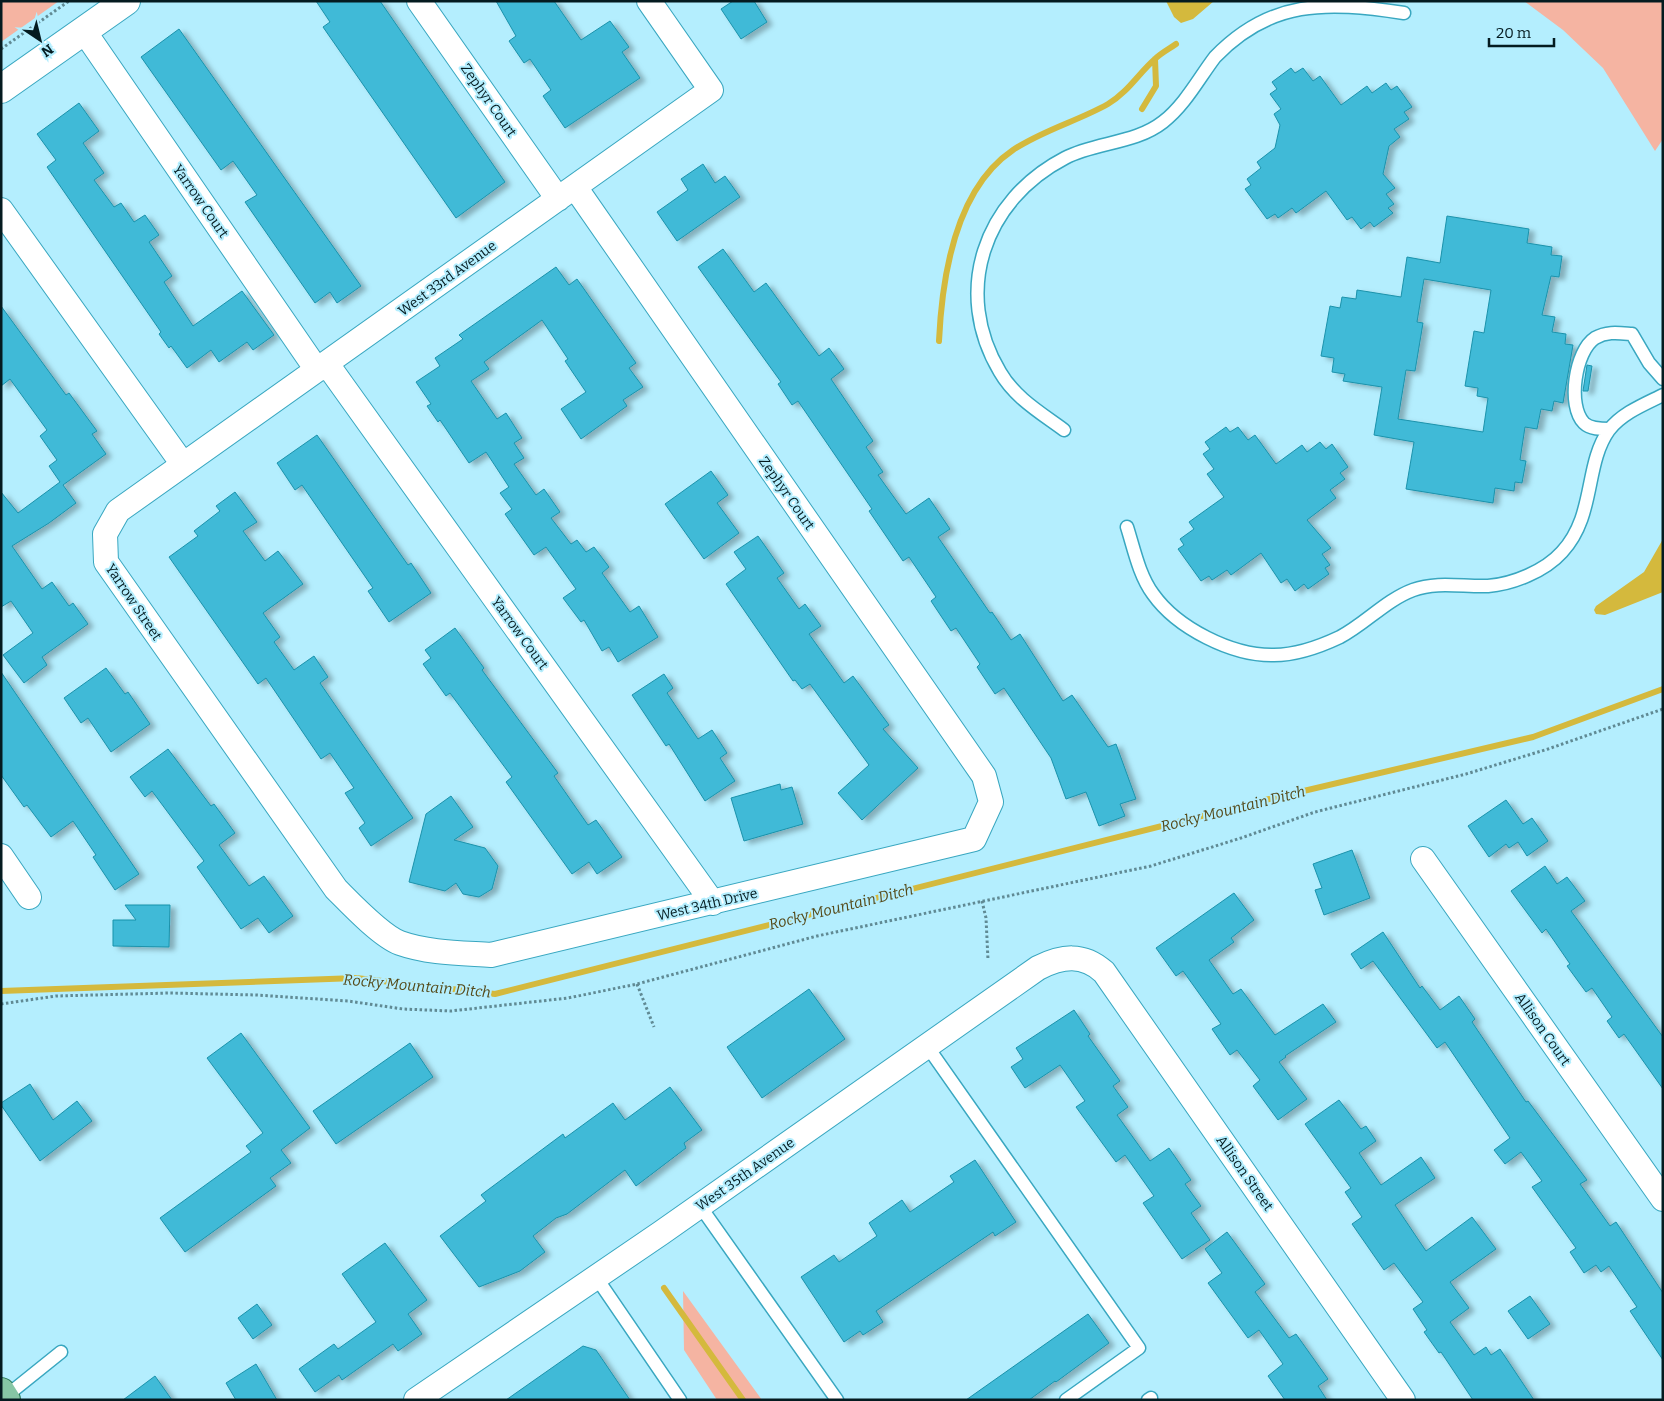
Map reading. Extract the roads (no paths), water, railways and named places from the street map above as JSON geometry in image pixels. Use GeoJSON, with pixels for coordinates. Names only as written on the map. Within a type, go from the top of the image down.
{"type":"FeatureCollection","features":[{"type":"Feature","properties":{"kind":"street"},"geometry":{"type":"LineString","coordinates":[[1,89],[126,1]]}},
{"type":"Feature","properties":{"kind":"street","name":"Zephyr Court"},"geometry":{"type":"LineString","coordinates":[[419,1],[567,193],[984,776],[991,802]]}},
{"type":"Feature","properties":{"kind":"street","name":"West 33rd Avenue"},"geometry":{"type":"LineString","coordinates":[[182,464],[322,367],[711,90],[649,1]]}},
{"type":"Feature","properties":{"kind":"street","name":"Yarrow Court"},"geometry":{"type":"LineString","coordinates":[[84,31],[322,367],[713,903]]}},
{"type":"Feature","properties":{"kind":"street"},"geometry":{"type":"LineString","coordinates":[[1,210],[182,464]]}},
{"type":"Feature","properties":{"kind":"street","name":"Yarrow Street"},"geometry":{"type":"LineString","coordinates":[[182,464],[118,510],[105,534],[106,562],[336,889],[362,916],[398,943]]}},
{"type":"Feature","properties":{"kind":"street","name":"West 34th Drive"},"geometry":{"type":"LineString","coordinates":[[398,943],[441,952],[491,954],[713,903],[974,839],[991,802]]}},
{"type":"Feature","properties":{"kind":"street"},"geometry":{"type":"LineString","coordinates":[[1,856],[29,896]]}},
{"type":"Feature","properties":{"kind":"street","name":"Allison Court"},"geometry":{"type":"LineString","coordinates":[[1423,858],[1663,1199]]}},
{"type":"Feature","properties":{"kind":"street","name":"West 35th Avenue"},"geometry":{"type":"LineString","coordinates":[[416,1400],[700,1206],[1038,968],[1065,958],[1077,958]]}},
{"type":"Feature","properties":{"kind":"street","name":"Allison Street"},"geometry":{"type":"LineString","coordinates":[[1077,958],[1095,964],[1108,978],[1403,1400]]}},
{"type":"Feature","properties":{"kind":"lane"},"geometry":{"type":"LineString","coordinates":[[1064,430],[1023,400],[1000,373],[984,336],[977,301],[979,266],[990,230],[1010,200],[1034,177],[1066,157],[1138,135],[1163,122],[1180,106],[1228,41],[1255,19],[1288,4],[1333,2],[1404,13]]}},
{"type":"Feature","properties":{"kind":"lane"},"geometry":{"type":"LineString","coordinates":[[1610,429],[1585,424],[1577,414],[1574,398],[1581,354],[1594,339],[1609,332],[1632,334],[1649,363],[1663,379]]}},
{"type":"Feature","properties":{"kind":"lane"},"geometry":{"type":"LineString","coordinates":[[1127,527],[1138,564],[1153,593],[1172,615],[1190,628],[1214,641],[1244,651],[1274,655],[1310,648],[1340,636],[1412,590],[1434,585],[1489,586],[1518,580],[1543,567],[1562,553],[1580,527],[1596,462],[1610,429],[1632,411],[1663,395]]}},
{"type":"Feature","properties":{"kind":"lane"},"geometry":{"type":"LineString","coordinates":[[927,1046],[1139,1348],[1066,1400]]}},
{"type":"Feature","properties":{"kind":"lane"},"geometry":{"type":"LineString","coordinates":[[700,1206],[836,1400]]}},
{"type":"Feature","properties":{"kind":"lane"},"geometry":{"type":"LineString","coordinates":[[596,1278],[680,1400]]}},
{"type":"Feature","properties":{"kind":"lane"},"geometry":{"type":"LineString","coordinates":[[3,1397],[61,1352]]}},
{"type":"Feature","properties":{"kind":"waterway"},"geometry":{"type":"LineString","coordinates":[[939,341],[948,263],[955,236],[977,187],[993,167],[1013,150],[1048,131],[1097,110],[1115,99],[1157,57],[1176,44]]}},
{"type":"Feature","properties":{"kind":"waterway"},"geometry":{"type":"LineString","coordinates":[[1142,109],[1156,86],[1155,59]]}},
{"type":"Feature","properties":{"kind":"waterway","name":"Rocky Mountain Ditch"},"geometry":{"type":"LineString","coordinates":[[1,991],[356,978],[495,994],[1265,800],[1533,737],[1663,689]]}},
{"type":"Feature","properties":{"kind":"waterway"},"geometry":{"type":"LineString","coordinates":[[664,1288],[743,1400]]}}]}
